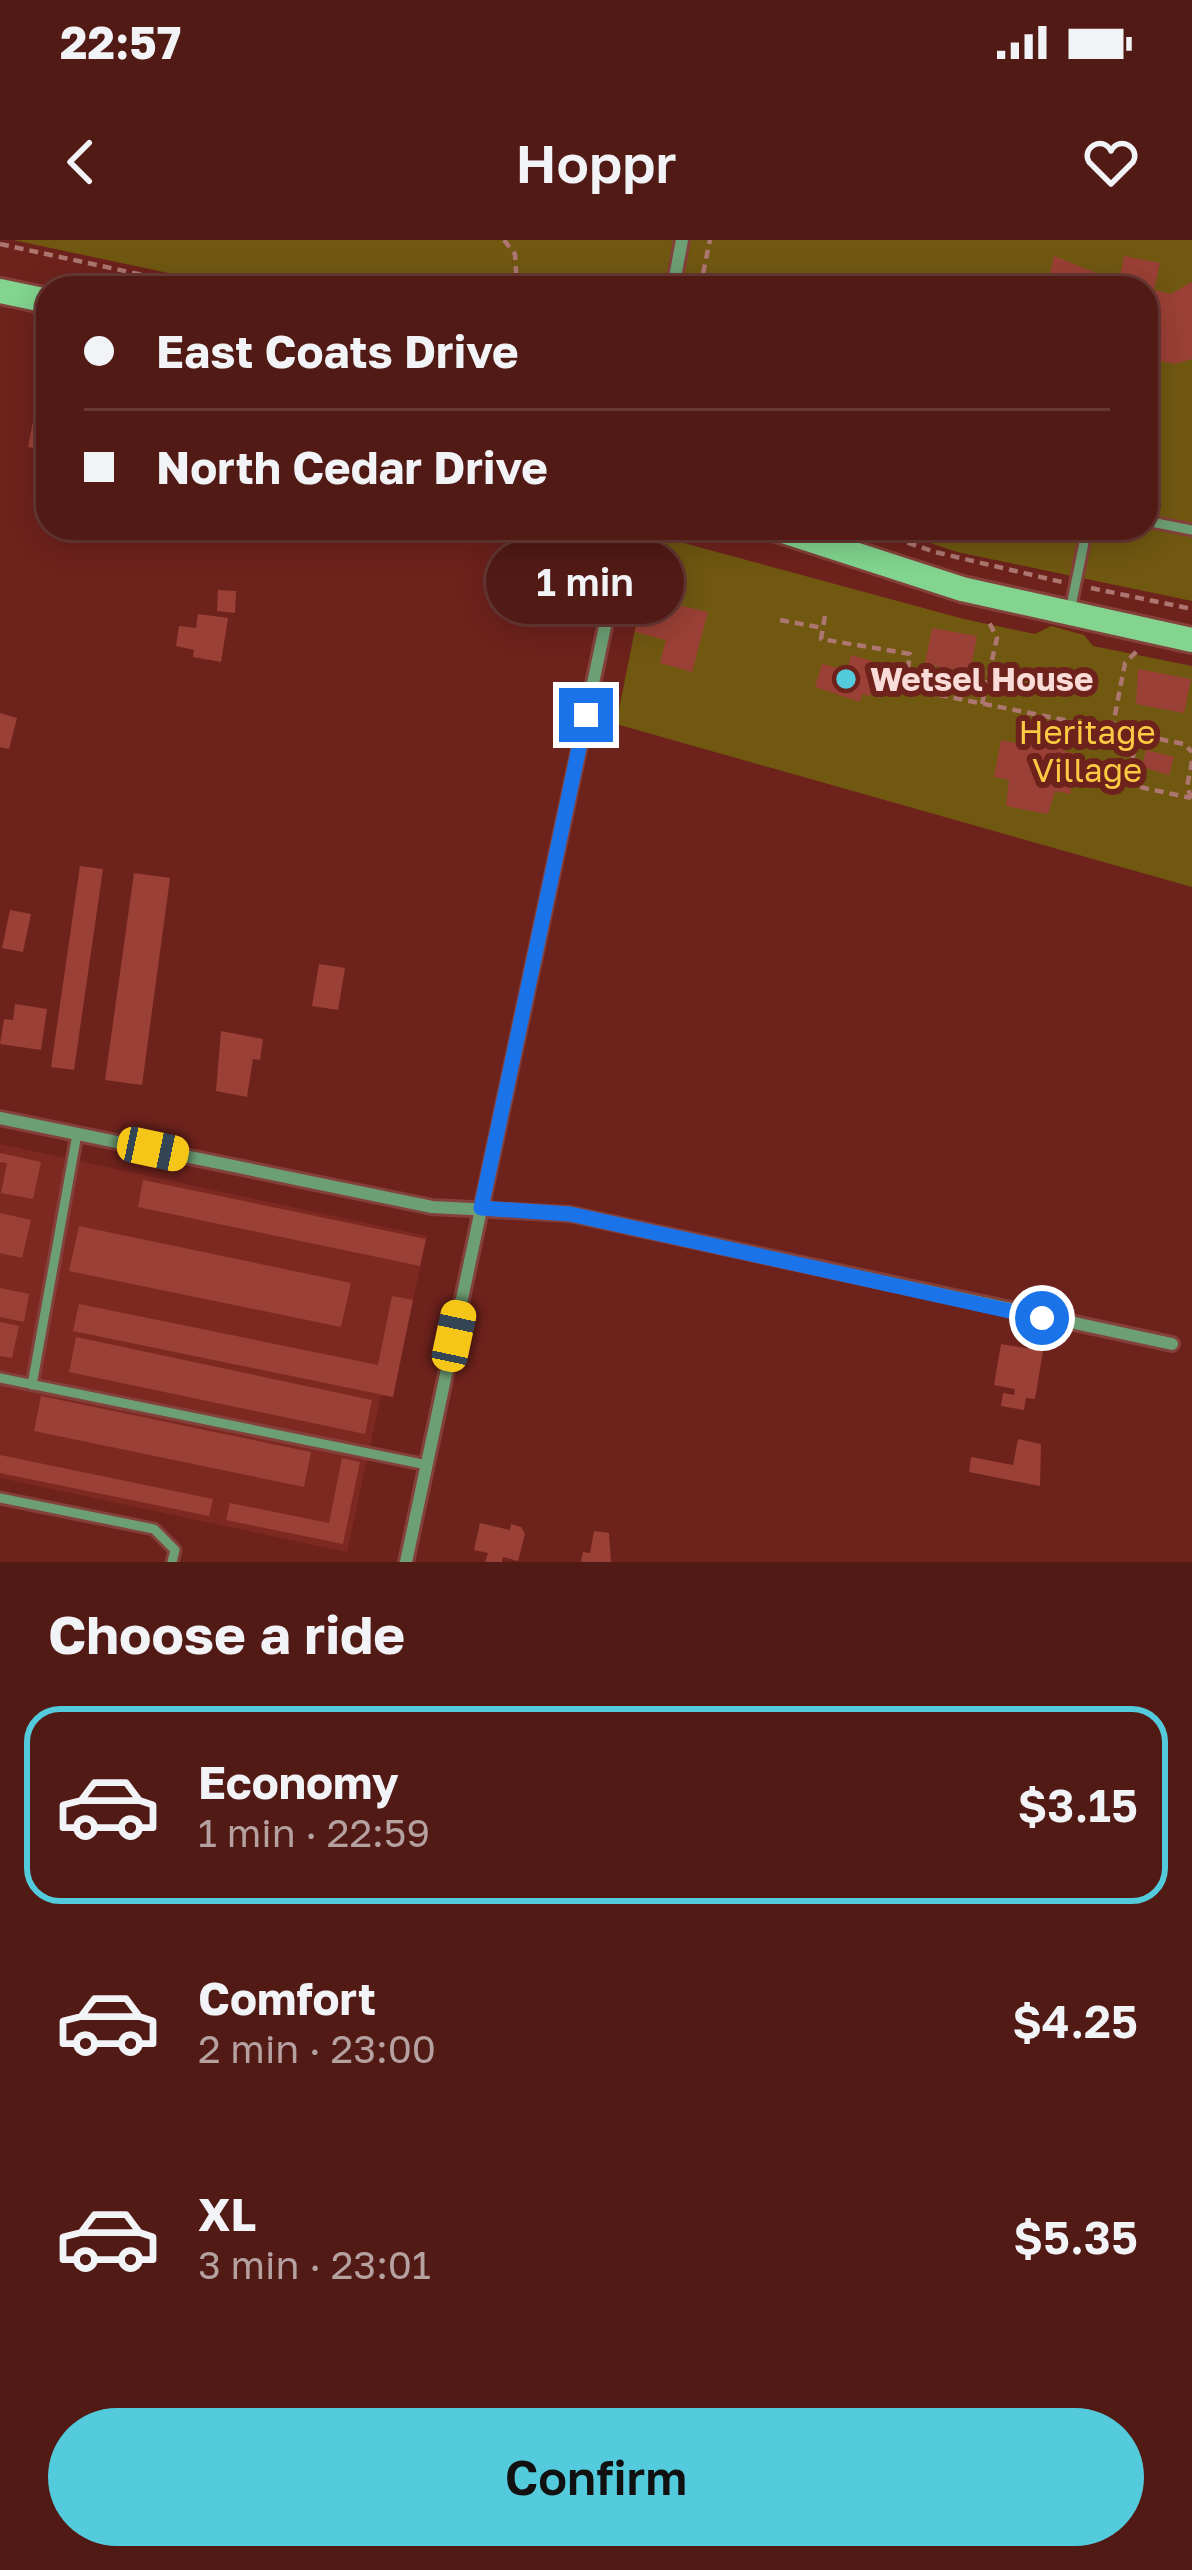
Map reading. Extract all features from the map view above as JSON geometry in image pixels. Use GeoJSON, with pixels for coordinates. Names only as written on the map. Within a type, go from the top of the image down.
{"type":"FeatureCollection","features":[{"type":"Feature","properties":{"kind":"street"},"geometry":{"type":"LineString","coordinates":[[675,276],[682,240]]}},
{"type":"Feature","properties":{"kind":"street"},"geometry":{"type":"LineString","coordinates":[[0,291],[36,298]]}},
{"type":"Feature","properties":{"kind":"street"},"geometry":{"type":"LineString","coordinates":[[406,1562],[623,540]]}},
{"type":"Feature","properties":{"kind":"street"},"geometry":{"type":"LineString","coordinates":[[811,540],[962,589],[1192,640]]}},
{"type":"Feature","properties":{"kind":"street"},"geometry":{"type":"LineString","coordinates":[[0,1118],[432,1207],[570,1214],[1172,1344]]}},
{"type":"Feature","properties":{"kind":"lane"},"geometry":{"type":"LineString","coordinates":[[1158,523],[1192,530]]}},
{"type":"Feature","properties":{"kind":"lane"},"geometry":{"type":"LineString","coordinates":[[1070,613],[1084,540]]}},
{"type":"Feature","properties":{"kind":"lane"},"geometry":{"type":"LineString","coordinates":[[32,1385],[77,1134]]}},
{"type":"Feature","properties":{"kind":"lane"},"geometry":{"type":"LineString","coordinates":[[0,1378],[427,1465]]}},
{"type":"Feature","properties":{"kind":"lane"},"geometry":{"type":"LineString","coordinates":[[0,1498],[154,1529],[175,1550],[172,1562]]}},
{"type":"Feature","properties":{"kind":"path"},"geometry":{"type":"LineString","coordinates":[[504,240],[515,254],[516,276]]}},
{"type":"Feature","properties":{"kind":"path"},"geometry":{"type":"LineString","coordinates":[[702,276],[710,240]]}},
{"type":"Feature","properties":{"kind":"path"},"geometry":{"type":"LineString","coordinates":[[0,244],[148,276]]}},
{"type":"Feature","properties":{"kind":"path"},"geometry":{"type":"LineString","coordinates":[[900,540],[934,552],[1192,609]]}},
{"type":"Feature","properties":{"kind":"path"},"geometry":{"type":"LineString","coordinates":[[825,616],[821,638],[910,654],[905,688]]}},
{"type":"Feature","properties":{"kind":"path"},"geometry":{"type":"LineString","coordinates":[[780,620],[823,628]]}},
{"type":"Feature","properties":{"kind":"path"},"geometry":{"type":"LineString","coordinates":[[982,704],[997,638],[988,620]]}},
{"type":"Feature","properties":{"kind":"path"},"geometry":{"type":"LineString","coordinates":[[1112,730],[1125,663],[1137,651]]}},
{"type":"Feature","properties":{"kind":"path"},"geometry":{"type":"LineString","coordinates":[[880,683],[1184,744],[1192,752]]}},
{"type":"Feature","properties":{"kind":"path"},"geometry":{"type":"LineString","coordinates":[[1138,735],[1129,778],[1135,786],[1191,798],[1192,761]]}},
{"type":"Feature","properties":{"kind":"shaded area"},"geometry":{"type":"Polygon","coordinates":[[[0,1144],[427,1236],[392,1397],[381,1396],[347,1552],[0,1478],[0,1144]]]}},
{"type":"Feature","properties":{"kind":"green space"},"geometry":{"type":"Polygon","coordinates":[[[13,240],[1192,240],[1192,601],[957,552],[922,540],[1158,540],[1158,276],[182,276],[13,240]]]}},
{"type":"Feature","properties":{"kind":"green space","name":"Heritage Village"},"geometry":{"type":"Polygon","coordinates":[[[653,540],[672,540],[964,619],[1035,634],[1051,626],[1084,635],[1093,646],[1192,666],[1192,887],[616,724],[653,540]]]}},
{"type":"Feature","properties":{"kind":"building"},"geometry":{"type":"Polygon","coordinates":[[[1054,256],[1104,276],[1050,276],[1054,256]]]}},
{"type":"Feature","properties":{"kind":"building"},"geometry":{"type":"Polygon","coordinates":[[[1124,256],[1160,263],[1157,276],[1120,276],[1124,256]]]}},
{"type":"Feature","properties":{"kind":"building"},"geometry":{"type":"Polygon","coordinates":[[[1192,282],[1192,359],[1175,364],[1158,360],[1158,291],[1171,294],[1192,282]]]}},
{"type":"Feature","properties":{"kind":"building"},"geometry":{"type":"Polygon","coordinates":[[[36,406],[36,449],[28,447],[36,406]]]}},
{"type":"Feature","properties":{"kind":"building"},"geometry":{"type":"Polygon","coordinates":[[[218,590],[236,591],[235,613],[217,611],[218,590]]]}},
{"type":"Feature","properties":{"kind":"building"},"geometry":{"type":"Polygon","coordinates":[[[652,599],[708,612],[692,672],[660,663],[666,640],[635,632],[642,605],[650,607],[652,599]]]}},
{"type":"Feature","properties":{"kind":"building"},"geometry":{"type":"Polygon","coordinates":[[[198,614],[228,618],[221,662],[193,657],[194,650],[176,646],[179,626],[196,628],[198,614]]]}},
{"type":"Feature","properties":{"kind":"building"},"geometry":{"type":"Polygon","coordinates":[[[932,628],[977,636],[970,672],[925,664],[932,628]]]}},
{"type":"Feature","properties":{"kind":"building","name":"Wetsel House"},"geometry":{"type":"Polygon","coordinates":[[[851,655],[872,661],[870,667],[878,669],[870,696],[862,694],[860,702],[815,687],[822,664],[847,670],[851,655]]]}},
{"type":"Feature","properties":{"kind":"building"},"geometry":{"type":"Polygon","coordinates":[[[1138,669],[1191,679],[1184,713],[1136,704],[1138,669]]]}},
{"type":"Feature","properties":{"kind":"building"},"geometry":{"type":"Polygon","coordinates":[[[0,713],[17,718],[9,749],[0,747],[0,713]]]}},
{"type":"Feature","properties":{"kind":"building"},"geometry":{"type":"Polygon","coordinates":[[[1018,722],[1068,732],[1063,751],[1078,754],[1070,794],[1055,791],[1048,814],[1006,806],[1009,780],[994,777],[1001,740],[1016,743],[1018,722]]]}},
{"type":"Feature","properties":{"kind":"building"},"geometry":{"type":"Polygon","coordinates":[[[1146,750],[1174,757],[1169,775],[1142,767],[1146,750]]]}},
{"type":"Feature","properties":{"kind":"building"},"geometry":{"type":"Polygon","coordinates":[[[80,866],[103,869],[74,1070],[51,1067],[80,866]]]}},
{"type":"Feature","properties":{"kind":"building"},"geometry":{"type":"Polygon","coordinates":[[[134,873],[170,878],[142,1085],[105,1080],[134,873]]]}},
{"type":"Feature","properties":{"kind":"building"},"geometry":{"type":"Polygon","coordinates":[[[10,910],[31,914],[23,952],[2,948],[10,910]]]}},
{"type":"Feature","properties":{"kind":"building"},"geometry":{"type":"Polygon","coordinates":[[[319,964],[345,968],[338,1010],[312,1006],[319,964]]]}},
{"type":"Feature","properties":{"kind":"building"},"geometry":{"type":"Polygon","coordinates":[[[15,1004],[47,1009],[41,1050],[0,1044],[4,1019],[13,1020],[15,1004]]]}},
{"type":"Feature","properties":{"kind":"building"},"geometry":{"type":"Polygon","coordinates":[[[221,1031],[263,1039],[260,1060],[253,1059],[247,1097],[216,1091],[221,1031]]]}},
{"type":"Feature","properties":{"kind":"building"},"geometry":{"type":"Polygon","coordinates":[[[0,1153],[41,1162],[33,1199],[1,1193],[7,1163],[0,1162],[0,1153]]]}},
{"type":"Feature","properties":{"kind":"building"},"geometry":{"type":"Polygon","coordinates":[[[143,1180],[426,1239],[420,1266],[138,1207],[143,1180]]]}},
{"type":"Feature","properties":{"kind":"building"},"geometry":{"type":"Polygon","coordinates":[[[0,1213],[31,1220],[22,1258],[0,1253],[0,1213]]]}},
{"type":"Feature","properties":{"kind":"building"},"geometry":{"type":"Polygon","coordinates":[[[79,1226],[351,1283],[341,1327],[69,1271],[79,1226]]]}},
{"type":"Feature","properties":{"kind":"building"},"geometry":{"type":"Polygon","coordinates":[[[0,1288],[29,1294],[24,1322],[0,1317],[0,1288]]]}},
{"type":"Feature","properties":{"kind":"building"},"geometry":{"type":"Polygon","coordinates":[[[392,1296],[413,1300],[393,1397],[73,1331],[79,1304],[378,1365],[392,1296]]]}},
{"type":"Feature","properties":{"kind":"building"},"geometry":{"type":"Polygon","coordinates":[[[0,1322],[19,1326],[12,1358],[0,1356],[0,1322]]]}},
{"type":"Feature","properties":{"kind":"building"},"geometry":{"type":"Polygon","coordinates":[[[76,1337],[372,1400],[365,1434],[69,1372],[76,1337]]]}},
{"type":"Feature","properties":{"kind":"building"},"geometry":{"type":"Polygon","coordinates":[[[1001,1344],[1043,1351],[1035,1399],[1026,1398],[1024,1410],[1001,1406],[1003,1393],[1014,1395],[1015,1389],[994,1385],[1001,1344]]]}},
{"type":"Feature","properties":{"kind":"building"},"geometry":{"type":"Polygon","coordinates":[[[41,1396],[311,1452],[304,1487],[34,1431],[41,1396]]]}},
{"type":"Feature","properties":{"kind":"building"},"geometry":{"type":"Polygon","coordinates":[[[1018,1439],[1041,1444],[1040,1486],[969,1472],[971,1457],[1013,1465],[1018,1439]]]}},
{"type":"Feature","properties":{"kind":"building"},"geometry":{"type":"Polygon","coordinates":[[[0,1455],[213,1499],[209,1516],[0,1473],[0,1455]]]}},
{"type":"Feature","properties":{"kind":"building"},"geometry":{"type":"Polygon","coordinates":[[[342,1458],[360,1462],[343,1544],[226,1520],[230,1503],[329,1523],[342,1458]]]}},
{"type":"Feature","properties":{"kind":"building"},"geometry":{"type":"Polygon","coordinates":[[[480,1523],[510,1530],[511,1524],[521,1527],[525,1534],[518,1561],[503,1557],[502,1562],[485,1562],[488,1553],[474,1550],[480,1523]]]}},
{"type":"Feature","properties":{"kind":"building"},"geometry":{"type":"Polygon","coordinates":[[[594,1531],[609,1533],[611,1562],[581,1562],[583,1552],[590,1553],[594,1531]]]}},
{"type":"Feature","properties":{"kind":"place","name":"Wetsel House"},"geometry":{"type":"Point","coordinates":[846,679]}},
{"type":"Feature","properties":{"kind":"route"},"geometry":{"type":"LineString","coordinates":[[586,715],[481,1208],[570,1214],[1042,1318]]}}]}
